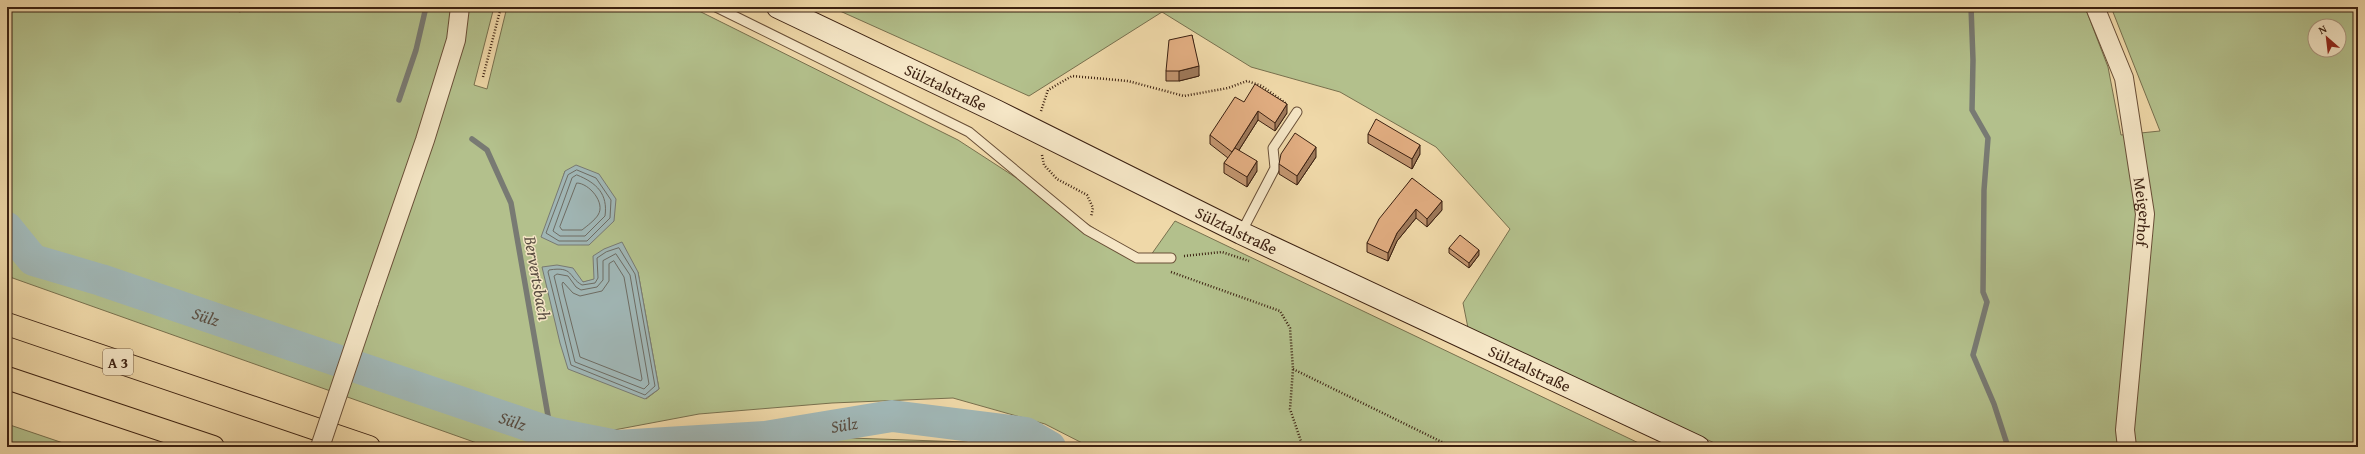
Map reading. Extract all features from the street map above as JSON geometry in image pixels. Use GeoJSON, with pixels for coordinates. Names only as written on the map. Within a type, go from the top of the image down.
{"type":"FeatureCollection","features":[{"type":"Feature","properties":{"kind":"highway","name":"A 3"},"geometry":{"type":"LineString","coordinates":[[7,324],[368,447]]}},
{"type":"Feature","properties":{"kind":"highway"},"geometry":{"type":"LineString","coordinates":[[7,378],[213,447]]}},
{"type":"Feature","properties":{"kind":"main road","name":"Sülztalstraße"},"geometry":{"type":"LineString","coordinates":[[778,7],[996,111],[1241,233],[1698,447]]}},
{"type":"Feature","properties":{"kind":"street"},"geometry":{"type":"LineString","coordinates":[[320,447],[425,140],[456,40],[460,7]]}},
{"type":"Feature","properties":{"kind":"street","name":"Meigerhof"},"geometry":{"type":"LineString","coordinates":[[2095,7],[2124,78],[2145,214],[2125,430],[2127,447]]}},
{"type":"Feature","properties":{"kind":"lane"},"geometry":{"type":"LineString","coordinates":[[716,7],[969,132],[1087,230],[1137,258],[1171,258]]}},
{"type":"Feature","properties":{"kind":"lane"},"geometry":{"type":"LineString","coordinates":[[1241,233],[1275,168],[1274,148],[1297,112]]}},
{"type":"Feature","properties":{"kind":"path"},"geometry":{"type":"LineString","coordinates":[[483,78],[501,7]]}},
{"type":"Feature","properties":{"kind":"path"},"geometry":{"type":"LineString","coordinates":[[1040,113],[1048,90],[1072,76],[1128,81],[1184,96],[1228,88],[1247,81],[1262,86],[1297,112]]}},
{"type":"Feature","properties":{"kind":"path"},"geometry":{"type":"LineString","coordinates":[[1042,153],[1044,166],[1057,179],[1087,195],[1093,208],[1087,230]]}},
{"type":"Feature","properties":{"kind":"path"},"geometry":{"type":"LineString","coordinates":[[1169,271],[1280,311],[1290,328],[1293,369],[1290,409],[1303,447]]}},
{"type":"Feature","properties":{"kind":"path"},"geometry":{"type":"LineString","coordinates":[[1293,369],[1452,447]]}},
{"type":"Feature","properties":{"kind":"green space"},"geometry":{"type":"Polygon","coordinates":[[[7,7],[222,7],[240,12],[248,7],[494,7],[474,85],[487,89],[507,7],[691,7],[958,140],[1146,262],[1175,221],[1647,447],[1090,447],[1045,424],[953,398],[832,403],[699,414],[614,430],[630,447],[488,447],[7,276],[7,7]],[[565,171],[559,190],[614,221],[565,171]],[[638,272],[583,282],[646,399],[659,389],[638,272]]]}},
{"type":"Feature","properties":{"kind":"green space"},"geometry":{"type":"Polygon","coordinates":[[[831,7],[2085,7],[2108,67],[2121,135],[2160,131],[2111,7],[2358,7],[2358,447],[1723,447],[1468,328],[1463,303],[1510,229],[1436,147],[1340,92],[1251,67],[1162,12],[1029,96],[831,7]]]}},
{"type":"Feature","properties":{"kind":"green space"},"geometry":{"type":"Polygon","coordinates":[[[7,424],[75,447],[7,447],[7,424]]]}},
{"type":"Feature","properties":{"kind":"green space"},"geometry":{"type":"Polygon","coordinates":[[[849,438],[967,442],[982,447],[784,447],[849,438]]]}},
{"type":"Feature","properties":{"kind":"water"},"geometry":{"type":"Polygon","coordinates":[[[576,165],[599,174],[616,199],[614,221],[589,245],[558,245],[541,237],[565,171],[576,165]]]}},
{"type":"Feature","properties":{"kind":"water"},"geometry":{"type":"Polygon","coordinates":[[[622,242],[638,272],[659,389],[645,399],[568,369],[560,343],[542,267],[557,265],[573,268],[583,282],[594,279],[593,256],[604,249],[622,242]]]}},
{"type":"Feature","properties":{"kind":"building"},"geometry":{"type":"Polygon","coordinates":[[[1192,35],[1199,66],[1179,71],[1166,71],[1169,40],[1192,35]]]}},
{"type":"Feature","properties":{"kind":"building"},"geometry":{"type":"Polygon","coordinates":[[[1255,84],[1287,104],[1275,123],[1258,111],[1232,152],[1210,135],[1235,97],[1244,102],[1255,84]]]}},
{"type":"Feature","properties":{"kind":"building"},"geometry":{"type":"Polygon","coordinates":[[[1376,119],[1420,145],[1412,159],[1368,134],[1376,119]]]}},
{"type":"Feature","properties":{"kind":"building"},"geometry":{"type":"Polygon","coordinates":[[[1295,133],[1316,147],[1297,176],[1279,164],[1281,154],[1295,133]]]}},
{"type":"Feature","properties":{"kind":"building"},"geometry":{"type":"Polygon","coordinates":[[[1235,148],[1257,161],[1247,177],[1224,163],[1235,148]]]}},
{"type":"Feature","properties":{"kind":"building"},"geometry":{"type":"Polygon","coordinates":[[[1412,178],[1442,201],[1427,219],[1416,209],[1397,233],[1388,253],[1367,243],[1379,219],[1412,178]]]}},
{"type":"Feature","properties":{"kind":"building"},"geometry":{"type":"Polygon","coordinates":[[[1460,235],[1479,250],[1469,263],[1449,248],[1460,235]]]}},
{"type":"Feature","properties":{"kind":"waterway","name":"Bervertsbach"},"geometry":{"type":"LineString","coordinates":[[399,100],[416,50],[426,7]]}},
{"type":"Feature","properties":{"kind":"waterway"},"geometry":{"type":"LineString","coordinates":[[1971,7],[1973,60],[1972,110],[1988,138],[1984,190],[1983,292],[1987,302],[1973,355],[1994,404],[2008,447]]}},
{"type":"Feature","properties":{"kind":"waterway","name":"Bervertsbach"},"geometry":{"type":"LineString","coordinates":[[472,139],[487,150],[511,203],[551,433]]}},
{"type":"Feature","properties":{"kind":"waterway","name":"Sülz"},"geometry":{"type":"LineString","coordinates":[[7,228],[33,260],[101,280],[551,433],[617,446],[765,437],[892,416],[1026,433],[1050,447]]}}]}
